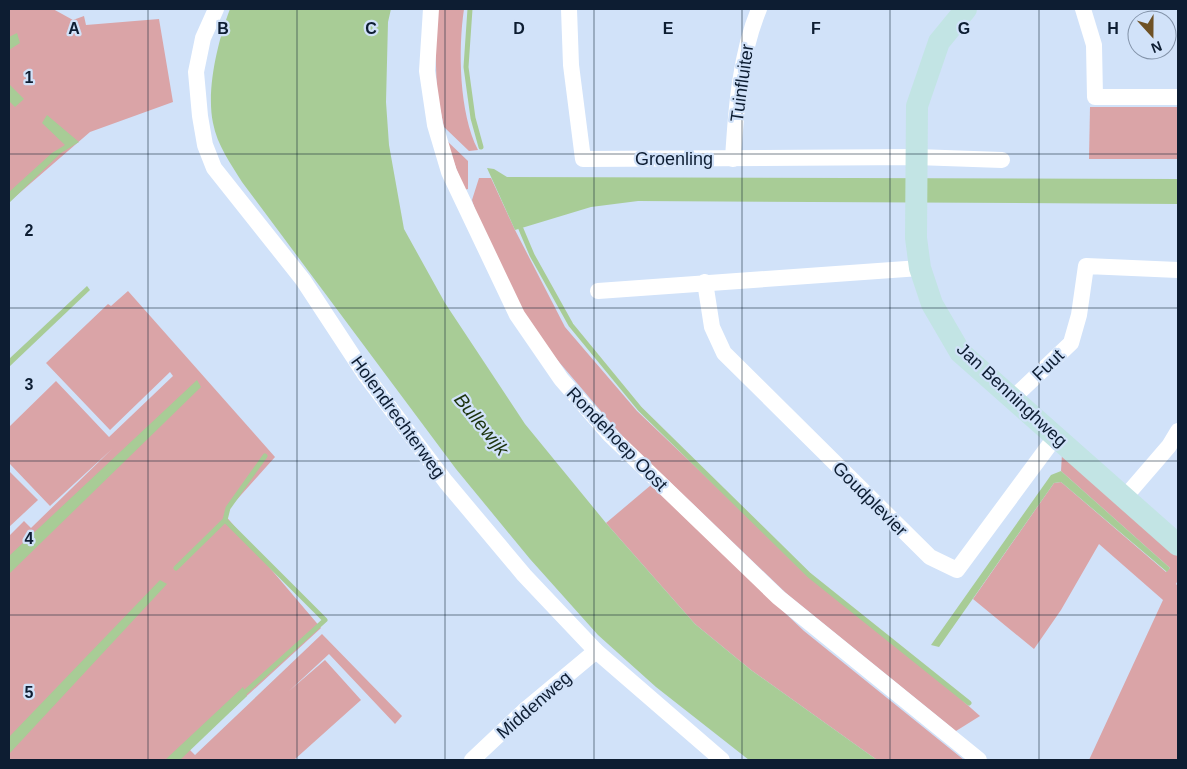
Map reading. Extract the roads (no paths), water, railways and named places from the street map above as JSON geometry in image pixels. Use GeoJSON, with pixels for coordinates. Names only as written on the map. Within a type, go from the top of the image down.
{"type":"FeatureCollection","features":[{"type":"Feature","properties":{"kind":"street","name":"Holendrechterweg"},"geometry":{"type":"LineString","coordinates":[[216,9],[203,38],[196,72],[203,135],[214,168],[303,280],[366,376],[446,482],[524,575],[596,651],[722,760]]}},
{"type":"Feature","properties":{"kind":"street","name":"Rondehoep Oost"},"geometry":{"type":"LineString","coordinates":[[430,9],[427,72],[436,125],[449,172],[517,315],[560,379],[609,434],[778,597],[978,760]]}},
{"type":"Feature","properties":{"kind":"street","name":"Groenling"},"geometry":{"type":"LineString","coordinates":[[569,9],[571,65],[583,159],[734,159],[916,163],[1002,160]]}},
{"type":"Feature","properties":{"kind":"street","name":"Tuinfluiter"},"geometry":{"type":"LineString","coordinates":[[734,159],[736,114],[750,32],[759,9]]}},
{"type":"Feature","properties":{"kind":"street","name":"Jan Benninghweg"},"geometry":{"type":"LineString","coordinates":[[966,9],[939,42],[917,106],[915,210],[920,268],[932,304],[960,352],[1178,545]]}},
{"type":"Feature","properties":{"kind":"street"},"geometry":{"type":"LineString","coordinates":[[1083,9],[1094,45],[1095,98],[1178,97]]}},
{"type":"Feature","properties":{"kind":"street","name":"Fuut"},"geometry":{"type":"LineString","coordinates":[[1012,399],[1071,343],[1079,315],[1086,266],[1178,270]]}},
{"type":"Feature","properties":{"kind":"street"},"geometry":{"type":"LineString","coordinates":[[598,291],[920,268]]}},
{"type":"Feature","properties":{"kind":"street","name":"Goudplevier"},"geometry":{"type":"LineString","coordinates":[[704,282],[712,327],[724,353],[930,558],[957,570],[1056,436]]}},
{"type":"Feature","properties":{"kind":"street"},"geometry":{"type":"LineString","coordinates":[[1125,497],[1169,446],[1178,431]]}},
{"type":"Feature","properties":{"kind":"street","name":"Middenweg"},"geometry":{"type":"LineString","coordinates":[[472,760],[524,711],[596,651]]}},
{"type":"Feature","properties":{"kind":"water","name":"Bullewijk"},"geometry":{"type":"Polygon","coordinates":[[[230,9],[391,9],[388,22],[386,102],[389,145],[404,229],[445,303],[525,424],[606,523],[695,624],[751,670],[877,760],[749,760],[656,687],[598,635],[530,559],[456,469],[242,182],[225,154],[213,123],[211,96],[214,65],[221,35],[230,9]]]}},
{"type":"Feature","properties":{"kind":"water"},"geometry":{"type":"Polygon","coordinates":[[[17,33],[20,43],[9,50],[9,37],[17,33]]]}},
{"type":"Feature","properties":{"kind":"water"},"geometry":{"type":"Polygon","coordinates":[[[9,84],[24,99],[15,107],[9,101],[9,84]]]}},
{"type":"Feature","properties":{"kind":"water"},"geometry":{"type":"Polygon","coordinates":[[[47,115],[79,142],[61,153],[9,203],[9,192],[52,153],[65,145],[42,123],[47,115]]]}},
{"type":"Feature","properties":{"kind":"water"},"geometry":{"type":"Polygon","coordinates":[[[487,168],[494,169],[507,177],[1178,179],[1178,204],[638,201],[591,207],[515,230],[487,168]]]}},
{"type":"Feature","properties":{"kind":"water"},"geometry":{"type":"Polygon","coordinates":[[[87,286],[90,290],[9,367],[9,359],[87,286]]]}},
{"type":"Feature","properties":{"kind":"water"},"geometry":{"type":"Polygon","coordinates":[[[197,380],[201,387],[9,574],[9,556],[197,380]]]}},
{"type":"Feature","properties":{"kind":"water"},"geometry":{"type":"Polygon","coordinates":[[[1061,471],[1170,568],[1167,572],[1061,482],[1054,483],[939,647],[931,645],[1051,475],[1061,471]]]}},
{"type":"Feature","properties":{"kind":"water"},"geometry":{"type":"Polygon","coordinates":[[[160,580],[167,584],[9,754],[9,737],[160,580]]]}},
{"type":"Feature","properties":{"kind":"water"},"geometry":{"type":"Polygon","coordinates":[[[243,687],[247,696],[180,760],[165,760],[243,687]]]}},
{"type":"Feature","properties":{"kind":"waterway"},"geometry":{"type":"LineString","coordinates":[[470,9],[466,67],[473,118],[481,147]]}},
{"type":"Feature","properties":{"kind":"waterway"},"geometry":{"type":"LineString","coordinates":[[521,229],[532,255],[571,325],[640,409],[809,575],[969,703]]}},
{"type":"Feature","properties":{"kind":"waterway"},"geometry":{"type":"LineString","coordinates":[[176,568],[225,520],[228,508],[265,456]]}},
{"type":"Feature","properties":{"kind":"waterway"},"geometry":{"type":"LineString","coordinates":[[225,520],[325,620],[241,696]]}}]}
